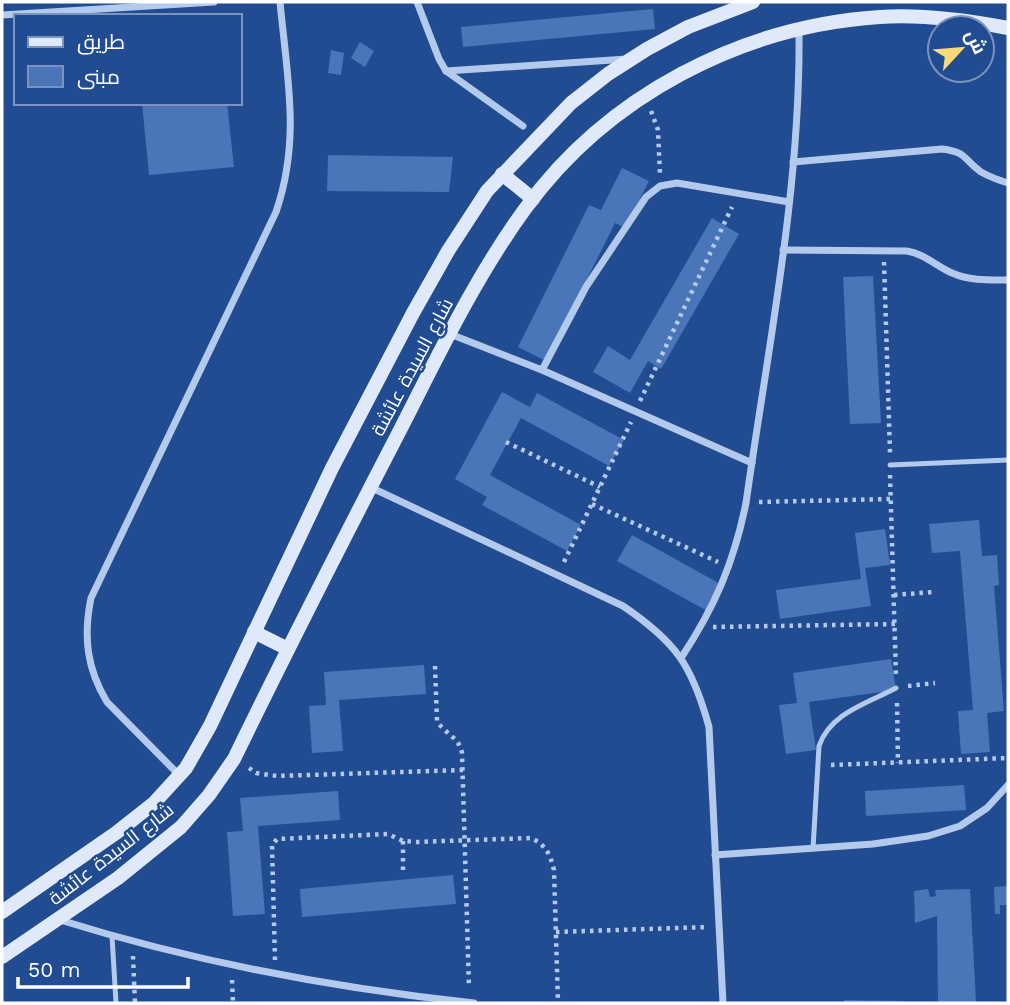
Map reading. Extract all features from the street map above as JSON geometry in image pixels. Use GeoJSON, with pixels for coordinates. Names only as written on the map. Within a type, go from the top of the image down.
{"type":"FeatureCollection","features":[{"type":"Feature","properties":{"kind":"street"},"geometry":{"type":"LineString","coordinates":[[18,14],[214,2]]}},
{"type":"Feature","properties":{"kind":"street"},"geometry":{"type":"LineString","coordinates":[[179,775],[107,702],[99,689],[88,659],[86,618],[91,598],[276,212],[283,191],[292,127],[280,2]]}},
{"type":"Feature","properties":{"kind":"street"},"geometry":{"type":"LineString","coordinates":[[417,2],[439,60],[446,71],[523,126]]}},
{"type":"Feature","properties":{"kind":"street","name":"شارع السيدة عائشة"},"geometry":{"type":"LineString","coordinates":[[2,912],[125,826],[154,803],[179,775],[210,726],[332,468],[413,313],[486,191],[571,103],[631,59],[688,27],[753,2]]}},
{"type":"Feature","properties":{"kind":"street","name":"شارع السيدة عائشة"},"geometry":{"type":"LineString","coordinates":[[2,957],[118,878],[181,827],[209,795],[234,759],[370,487],[485,270],[533,199],[605,125],[643,96],[718,55],[799,29],[882,17],[967,20],[1008,28]]}},
{"type":"Feature","properties":{"kind":"street"},"geometry":{"type":"LineString","coordinates":[[681,657],[717,599],[729,568],[746,503],[789,202],[800,89],[799,29]]}},
{"type":"Feature","properties":{"kind":"street"},"geometry":{"type":"LineString","coordinates":[[446,71],[631,59]]}},
{"type":"Feature","properties":{"kind":"street"},"geometry":{"type":"LineString","coordinates":[[793,162],[942,149],[964,155],[979,170],[1008,183]]}},
{"type":"Feature","properties":{"kind":"street"},"geometry":{"type":"LineString","coordinates":[[502,174],[533,199]]}},
{"type":"Feature","properties":{"kind":"street"},"geometry":{"type":"LineString","coordinates":[[542,370],[586,287],[646,197],[660,186],[677,183],[789,202]]}},
{"type":"Feature","properties":{"kind":"street"},"geometry":{"type":"LineString","coordinates":[[783,250],[917,253],[954,274],[969,278],[1008,280]]}},
{"type":"Feature","properties":{"kind":"street"},"geometry":{"type":"LineString","coordinates":[[450,334],[542,370],[752,463]]}},
{"type":"Feature","properties":{"kind":"street"},"geometry":{"type":"LineString","coordinates":[[370,487],[623,606],[655,628],[681,657],[699,691],[709,727],[723,1003]]}},
{"type":"Feature","properties":{"kind":"street"},"geometry":{"type":"LineString","coordinates":[[254,632],[288,649]]}},
{"type":"Feature","properties":{"kind":"street"},"geometry":{"type":"LineString","coordinates":[[715,855],[873,844],[929,836],[960,826],[987,808],[1008,785]]}},
{"type":"Feature","properties":{"kind":"street"},"geometry":{"type":"LineString","coordinates":[[59,920],[112,936],[276,975],[449,1002],[472,1003]]}},
{"type":"Feature","properties":{"kind":"lane"},"geometry":{"type":"LineString","coordinates":[[890,465],[1008,460]]}},
{"type":"Feature","properties":{"kind":"lane"},"geometry":{"type":"LineString","coordinates":[[813,849],[819,746],[823,733],[831,722],[896,688]]}},
{"type":"Feature","properties":{"kind":"lane"},"geometry":{"type":"LineString","coordinates":[[112,936],[116,1003]]}},
{"type":"Feature","properties":{"kind":"path"},"geometry":{"type":"LineString","coordinates":[[643,96],[659,130],[660,186]]}},
{"type":"Feature","properties":{"kind":"path"},"geometry":{"type":"LineString","coordinates":[[557,576],[739,193]]}},
{"type":"Feature","properties":{"kind":"path"},"geometry":{"type":"LineString","coordinates":[[884,251],[898,763]]}},
{"type":"Feature","properties":{"kind":"path"},"geometry":{"type":"LineString","coordinates":[[506,442],[600,487]]}},
{"type":"Feature","properties":{"kind":"path"},"geometry":{"type":"LineString","coordinates":[[746,503],[891,499]]}},
{"type":"Feature","properties":{"kind":"path"},"geometry":{"type":"LineString","coordinates":[[592,504],[729,568]]}},
{"type":"Feature","properties":{"kind":"path"},"geometry":{"type":"LineString","coordinates":[[894,595],[933,592]]}},
{"type":"Feature","properties":{"kind":"path"},"geometry":{"type":"LineString","coordinates":[[701,628],[895,624]]}},
{"type":"Feature","properties":{"kind":"path"},"geometry":{"type":"LineString","coordinates":[[435,666],[437,721],[461,745],[472,1003]]}},
{"type":"Feature","properties":{"kind":"path"},"geometry":{"type":"LineString","coordinates":[[896,688],[935,683]]}},
{"type":"Feature","properties":{"kind":"path"},"geometry":{"type":"LineString","coordinates":[[818,766],[1008,758]]}},
{"type":"Feature","properties":{"kind":"path"},"geometry":{"type":"LineString","coordinates":[[234,759],[256,773],[277,776],[463,770]]}},
{"type":"Feature","properties":{"kind":"path"},"geometry":{"type":"LineString","coordinates":[[276,975],[272,845],[275,842],[285,839],[388,834],[404,841],[531,838],[543,843],[554,870],[558,1003]]}},
{"type":"Feature","properties":{"kind":"path"},"geometry":{"type":"LineString","coordinates":[[403,870],[404,841]]}},
{"type":"Feature","properties":{"kind":"path"},"geometry":{"type":"LineString","coordinates":[[556,932],[719,927]]}},
{"type":"Feature","properties":{"kind":"path"},"geometry":{"type":"LineString","coordinates":[[132,941],[135,1003]]}},
{"type":"Feature","properties":{"kind":"path"},"geometry":{"type":"LineString","coordinates":[[232,965],[233,1003]]}},
{"type":"Feature","properties":{"kind":"building"},"geometry":{"type":"Polygon","coordinates":[[[653,9],[655,29],[463,47],[461,27],[653,9]]]}},
{"type":"Feature","properties":{"kind":"building"},"geometry":{"type":"Polygon","coordinates":[[[360,42],[374,51],[365,67],[351,58],[360,42]]]}},
{"type":"Feature","properties":{"kind":"building"},"geometry":{"type":"Polygon","coordinates":[[[331,50],[344,53],[341,75],[328,73],[331,50]]]}},
{"type":"Feature","properties":{"kind":"building"},"geometry":{"type":"Polygon","coordinates":[[[142,105],[227,105],[234,167],[149,175],[142,105]]]}},
{"type":"Feature","properties":{"kind":"building"},"geometry":{"type":"Polygon","coordinates":[[[328,155],[453,157],[449,192],[327,191],[328,155]]]}},
{"type":"Feature","properties":{"kind":"building"},"geometry":{"type":"Polygon","coordinates":[[[622,168],[649,181],[625,228],[615,223],[546,361],[518,347],[589,205],[601,210],[622,168]]]}},
{"type":"Feature","properties":{"kind":"building"},"geometry":{"type":"Polygon","coordinates":[[[712,218],[739,234],[661,369],[648,361],[630,393],[593,372],[608,346],[630,360],[712,218]]]}},
{"type":"Feature","properties":{"kind":"building"},"geometry":{"type":"Polygon","coordinates":[[[873,276],[881,423],[850,424],[843,277],[873,276]]]}},
{"type":"Feature","properties":{"kind":"building"},"geometry":{"type":"Polygon","coordinates":[[[502,392],[530,407],[537,393],[624,440],[609,466],[521,418],[490,475],[581,525],[567,551],[482,505],[487,497],[455,479],[502,392]]]}},
{"type":"Feature","properties":{"kind":"building"},"geometry":{"type":"Polygon","coordinates":[[[979,520],[982,556],[997,555],[999,585],[994,586],[1004,711],[987,713],[990,752],[961,754],[958,711],[973,710],[960,551],[932,553],[929,524],[979,520]]]}},
{"type":"Feature","properties":{"kind":"building"},"geometry":{"type":"Polygon","coordinates":[[[885,529],[890,565],[865,568],[871,606],[780,619],[776,590],[861,579],[855,533],[885,529]]]}},
{"type":"Feature","properties":{"kind":"building"},"geometry":{"type":"Polygon","coordinates":[[[632,535],[724,586],[709,612],[617,561],[632,535]]]}},
{"type":"Feature","properties":{"kind":"building"},"geometry":{"type":"Polygon","coordinates":[[[891,659],[896,690],[809,702],[816,750],[786,754],[779,705],[797,703],[793,673],[891,659]]]}},
{"type":"Feature","properties":{"kind":"building"},"geometry":{"type":"Polygon","coordinates":[[[424,665],[426,694],[339,700],[343,751],[312,753],[309,706],[326,705],[324,672],[424,665]]]}},
{"type":"Feature","properties":{"kind":"building"},"geometry":{"type":"Polygon","coordinates":[[[964,785],[966,810],[866,816],[865,791],[964,785]]]}},
{"type":"Feature","properties":{"kind":"building"},"geometry":{"type":"Polygon","coordinates":[[[338,791],[340,820],[258,826],[265,914],[233,916],[227,832],[243,831],[240,798],[338,791]]]}},
{"type":"Feature","properties":{"kind":"building"},"geometry":{"type":"Polygon","coordinates":[[[453,875],[456,904],[302,917],[300,889],[453,875]]]}},
{"type":"Feature","properties":{"kind":"building"},"geometry":{"type":"Polygon","coordinates":[[[1008,886],[1008,905],[1000,905],[1000,914],[995,914],[994,887],[1008,886]]]}},
{"type":"Feature","properties":{"kind":"building"},"geometry":{"type":"Polygon","coordinates":[[[928,889],[930,897],[936,896],[935,890],[970,889],[976,1002],[938,1003],[937,916],[915,923],[914,891],[928,889]]]}},
{"type":"Feature","properties":{"kind":"building"},"geometry":{"type":"Polygon","coordinates":[[[844,1000],[903,1001],[904,1003],[844,1003],[844,1000]]]}}]}
